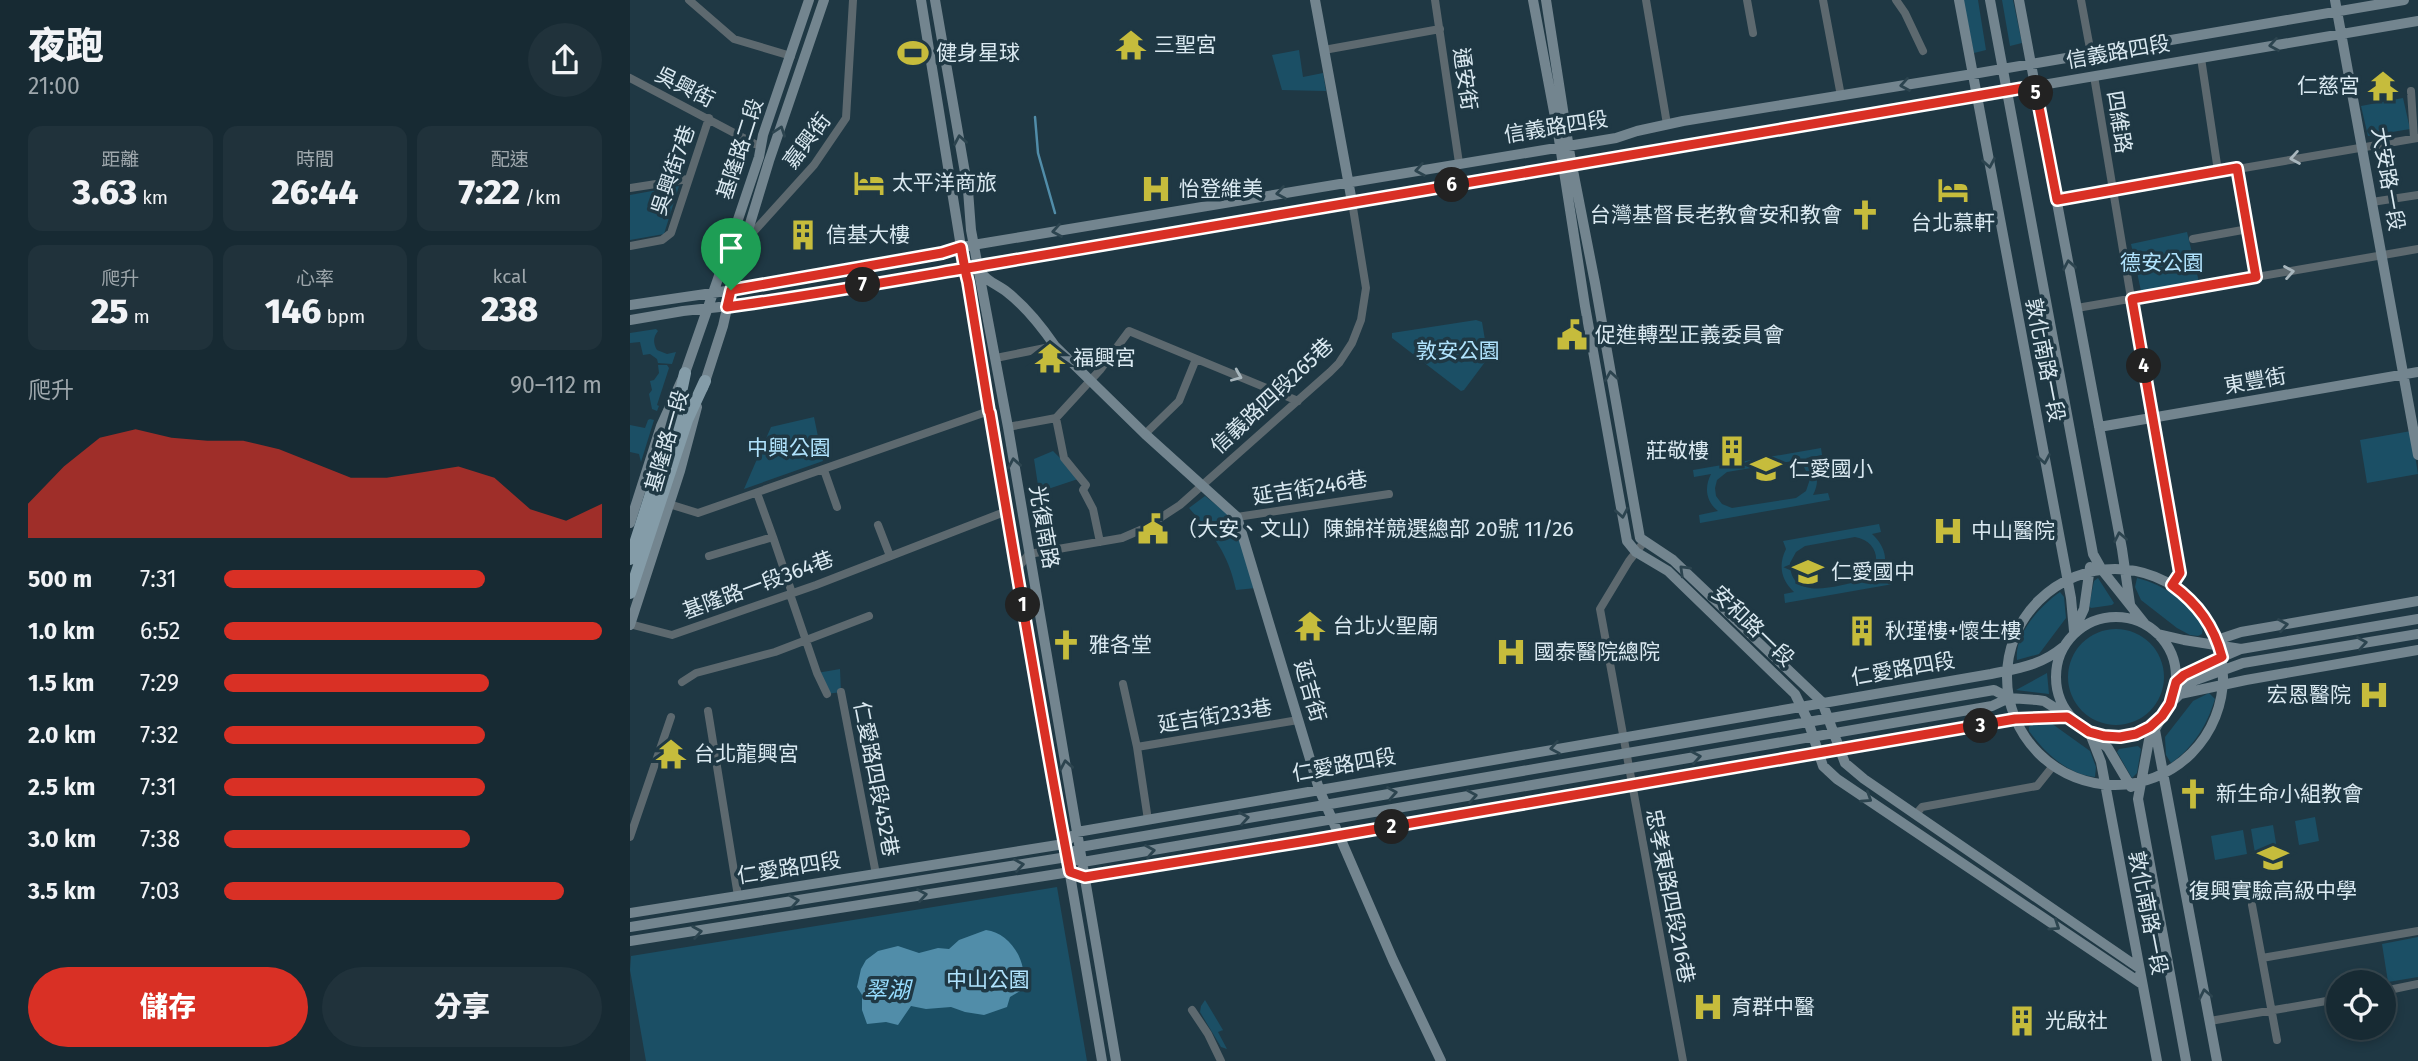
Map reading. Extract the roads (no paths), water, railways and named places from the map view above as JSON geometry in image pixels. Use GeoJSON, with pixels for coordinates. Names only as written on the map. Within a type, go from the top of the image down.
{"type":"FeatureCollection","features":[{"type":"Feature","properties":{"kind":"main road","name":"基隆路二段"},"geometry":{"type":"LineString","coordinates":[[707,309],[809,0]]}},
{"type":"Feature","properties":{"kind":"main road","name":"基隆路二段"},"geometry":{"type":"LineString","coordinates":[[727,307],[769,161],[824,0]]}},
{"type":"Feature","properties":{"kind":"main road","name":"光復南路"},"geometry":{"type":"LineString","coordinates":[[921,0],[961,247],[1102,1061]]}},
{"type":"Feature","properties":{"kind":"main road","name":"光復南路"},"geometry":{"type":"LineString","coordinates":[[935,0],[968,190],[978,266],[1116,1061]]}},
{"type":"Feature","properties":{"kind":"main road"},"geometry":{"type":"LineString","coordinates":[[1315,0],[1352,202]]}},
{"type":"Feature","properties":{"kind":"main road"},"geometry":{"type":"LineString","coordinates":[[1533,0],[1595,283],[1640,538],[1644,542]]}},
{"type":"Feature","properties":{"kind":"main road"},"geometry":{"type":"LineString","coordinates":[[1546,0],[1566,156],[1626,538],[1636,552]]}},
{"type":"Feature","properties":{"kind":"main road","name":"敦化南路一段"},"geometry":{"type":"LineString","coordinates":[[1959,0],[2074,612],[2069,638]]}},
{"type":"Feature","properties":{"kind":"main road","name":"敦化南路一段"},"geometry":{"type":"LineString","coordinates":[[1990,0],[2093,554],[2102,570],[2145,624]]}},
{"type":"Feature","properties":{"kind":"main road","name":"敦化南路一段"},"geometry":{"type":"LineString","coordinates":[[2019,0],[2130,604]]}},
{"type":"Feature","properties":{"kind":"main road","name":"信義路四段"},"geometry":{"type":"LineString","coordinates":[[630,305],[731,290],[942,253],[975,244],[1459,163],[1566,156],[1667,124],[2091,54],[2337,6],[2401,0]]}},
{"type":"Feature","properties":{"kind":"main road","name":"大安路一段"},"geometry":{"type":"LineString","coordinates":[[2337,6],[2418,455]]}},
{"type":"Feature","properties":{"kind":"main road","name":"信義路四段"},"geometry":{"type":"LineString","coordinates":[[630,320],[978,266],[1352,202],[1566,156],[1976,96],[2418,21]]}},
{"type":"Feature","properties":{"kind":"main road"},"geometry":{"type":"LineString","coordinates":[[978,266],[986,280],[1008,293],[1055,346],[1145,434],[1237,517]]}},
{"type":"Feature","properties":{"kind":"main road","name":"基隆路一段"},"geometry":{"type":"LineString","coordinates":[[630,624],[669,504],[727,307]]}},
{"type":"Feature","properties":{"kind":"main road","name":"基隆路一段"},"geometry":{"type":"LineString","coordinates":[[630,523],[635,487],[685,373],[707,309]]}},
{"type":"Feature","properties":{"kind":"main road","name":"東豐街"},"geometry":{"type":"LineString","coordinates":[[2099,427],[2418,372]]}},
{"type":"Feature","properties":{"kind":"main road"},"geometry":{"type":"LineString","coordinates":[[630,559],[676,416],[685,373]]}},
{"type":"Feature","properties":{"kind":"main road"},"geometry":{"type":"LineString","coordinates":[[630,593],[687,420],[705,381]]}},
{"type":"Feature","properties":{"kind":"main road","name":"延吉街"},"geometry":{"type":"LineString","coordinates":[[1237,517],[1319,789],[1441,1061]]}},
{"type":"Feature","properties":{"kind":"main road","name":"安和路一段"},"geometry":{"type":"LineString","coordinates":[[1644,542],[1673,559],[1822,702],[1845,762],[1864,779],[2139,968]]}},
{"type":"Feature","properties":{"kind":"main road","name":"安和路一段"},"geometry":{"type":"LineString","coordinates":[[1636,552],[1668,571],[1795,694],[1824,766],[1837,779],[2142,984]]}},
{"type":"Feature","properties":{"kind":"main road","name":"敦化南路一段"},"geometry":{"type":"LineString","coordinates":[[2069,638],[2084,609],[2093,554]]}},
{"type":"Feature","properties":{"kind":"main road"},"geometry":{"type":"LineString","coordinates":[[2125,570],[2150,575],[2172,585],[2198,607],[2211,625],[2219,648],[2224,684],[2215,720],[2206,736],[2192,754],[2163,774],[2135,783],[2104,785],[2079,779],[2053,766],[2031,745],[2015,719],[2009,698],[2007,670],[2011,648],[2025,618],[2044,596],[2067,581],[2089,573],[2125,570]]}},
{"type":"Feature","properties":{"kind":"main road"},"geometry":{"type":"LineString","coordinates":[[2176,682],[2241,632],[2418,601]]}},
{"type":"Feature","properties":{"kind":"main road"},"geometry":{"type":"LineString","coordinates":[[2135,783],[2108,748],[2069,718],[2060,701],[2055,680],[2058,659],[2069,638],[2092,622],[2111,617],[2145,624],[2158,634],[2172,656],[2176,682],[2170,704]]}},
{"type":"Feature","properties":{"kind":"main road"},"geometry":{"type":"LineString","coordinates":[[2158,634],[2219,648],[2241,649],[2418,619]]}},
{"type":"Feature","properties":{"kind":"main road"},"geometry":{"type":"LineString","coordinates":[[2089,732],[2120,737],[2136,734],[2150,727],[2162,716],[2193,681],[2244,663],[2418,634]]}},
{"type":"Feature","properties":{"kind":"main road","name":"仁愛路四段"},"geometry":{"type":"LineString","coordinates":[[1077,832],[2007,670],[2037,664],[2050,658],[2069,638]]}},
{"type":"Feature","properties":{"kind":"main road"},"geometry":{"type":"LineString","coordinates":[[2179,695],[2224,684],[2418,650]]}},
{"type":"Feature","properties":{"kind":"main road","name":"仁愛路四段"},"geometry":{"type":"LineString","coordinates":[[1067,857],[1080,847],[1994,690],[2009,698],[2043,701],[2069,718]]}},
{"type":"Feature","properties":{"kind":"main road","name":"仁愛路四段"},"geometry":{"type":"LineString","coordinates":[[630,928],[1067,857],[1083,862],[1992,706],[2009,698]]}},
{"type":"Feature","properties":{"kind":"main road","name":"敦化南路一段"},"geometry":{"type":"LineString","coordinates":[[2162,716],[2149,740],[2135,783],[2186,1061]]}},
{"type":"Feature","properties":{"kind":"main road"},"geometry":{"type":"LineString","coordinates":[[631,942],[1070,872],[1085,877],[1339,836],[2015,719],[2069,718]]}},
{"type":"Feature","properties":{"kind":"main road","name":"敦化南路一段"},"geometry":{"type":"LineString","coordinates":[[2155,730],[2217,1061]]}},
{"type":"Feature","properties":{"kind":"main road","name":"敦化南路一段"},"geometry":{"type":"LineString","coordinates":[[2089,732],[2101,762],[2157,1061]]}},
{"type":"Feature","properties":{"kind":"main road"},"geometry":{"type":"LineString","coordinates":[[1064,844],[1077,832]]}},
{"type":"Feature","properties":{"kind":"main road","name":"仁愛路四段"},"geometry":{"type":"LineString","coordinates":[[630,913],[1064,844]]}},
{"type":"Feature","properties":{"kind":"street"},"geometry":{"type":"LineString","coordinates":[[689,0],[734,39],[791,56]]}},
{"type":"Feature","properties":{"kind":"street","name":"嘉興街"},"geometry":{"type":"LineString","coordinates":[[745,241],[814,165],[846,117],[853,0]]}},
{"type":"Feature","properties":{"kind":"street","name":"通安街"},"geometry":{"type":"LineString","coordinates":[[1435,0],[1459,163]]}},
{"type":"Feature","properties":{"kind":"street"},"geometry":{"type":"LineString","coordinates":[[1646,0],[1667,124]]}},
{"type":"Feature","properties":{"kind":"street"},"geometry":{"type":"LineString","coordinates":[[1747,0],[1753,33]]}},
{"type":"Feature","properties":{"kind":"street"},"geometry":{"type":"LineString","coordinates":[[1823,0],[1841,96]]}},
{"type":"Feature","properties":{"kind":"street"},"geometry":{"type":"LineString","coordinates":[[1896,0],[1923,51]]}},
{"type":"Feature","properties":{"kind":"street"},"geometry":{"type":"LineString","coordinates":[[2081,0],[2091,54]]}},
{"type":"Feature","properties":{"kind":"street"},"geometry":{"type":"LineString","coordinates":[[1324,50],[1440,29]]}},
{"type":"Feature","properties":{"kind":"street"},"geometry":{"type":"LineString","coordinates":[[2201,58],[2218,171]]}},
{"type":"Feature","properties":{"kind":"street","name":"四維路"},"geometry":{"type":"LineString","coordinates":[[2094,76],[2180,573],[2172,585]]}},
{"type":"Feature","properties":{"kind":"street","name":"吳興街"},"geometry":{"type":"LineString","coordinates":[[630,78],[761,145]]}},
{"type":"Feature","properties":{"kind":"street"},"geometry":{"type":"LineString","coordinates":[[2057,200],[2416,138],[2411,91]]}},
{"type":"Feature","properties":{"kind":"street","name":"吳興街7巷"},"geometry":{"type":"LineString","coordinates":[[630,246],[663,240],[671,233],[709,118]]}},
{"type":"Feature","properties":{"kind":"street"},"geometry":{"type":"LineString","coordinates":[[2237,168],[2256,277]]}},
{"type":"Feature","properties":{"kind":"street"},"geometry":{"type":"LineString","coordinates":[[630,188],[688,179]]}},
{"type":"Feature","properties":{"kind":"street"},"geometry":{"type":"LineString","coordinates":[[2372,202],[2418,195]]}},
{"type":"Feature","properties":{"kind":"street","name":"信義路四段265巷"},"geometry":{"type":"LineString","coordinates":[[1029,554],[1122,538],[1145,528],[1180,505],[1339,363],[1362,320],[1366,280],[1352,202]]}},
{"type":"Feature","properties":{"kind":"street"},"geometry":{"type":"LineString","coordinates":[[2193,239],[2248,229]]}},
{"type":"Feature","properties":{"kind":"street"},"geometry":{"type":"LineString","coordinates":[[2077,308],[2418,249]]}},
{"type":"Feature","properties":{"kind":"street"},"geometry":{"type":"LineString","coordinates":[[1008,427],[1056,418],[1092,380],[1129,331],[1298,401]]}},
{"type":"Feature","properties":{"kind":"street"},"geometry":{"type":"LineString","coordinates":[[996,358],[1055,346]]}},
{"type":"Feature","properties":{"kind":"street"},"geometry":{"type":"LineString","coordinates":[[1145,434],[1179,401],[1196,359]]}},
{"type":"Feature","properties":{"kind":"street"},"geometry":{"type":"LineString","coordinates":[[669,504],[698,513],[989,411]]}},
{"type":"Feature","properties":{"kind":"street"},"geometry":{"type":"LineString","coordinates":[[1056,418],[1064,458],[1086,485],[1083,490],[1093,509],[1100,542]]}},
{"type":"Feature","properties":{"kind":"street"},"geometry":{"type":"LineString","coordinates":[[824,470],[837,507]]}},
{"type":"Feature","properties":{"kind":"street"},"geometry":{"type":"LineString","coordinates":[[757,493],[817,673],[827,694]]}},
{"type":"Feature","properties":{"kind":"street","name":"延吉街246巷"},"geometry":{"type":"LineString","coordinates":[[1237,517],[1389,494]]}},
{"type":"Feature","properties":{"kind":"street","name":"基隆路一段364巷"},"geometry":{"type":"LineString","coordinates":[[630,624],[672,635],[791,594],[1007,511]]}},
{"type":"Feature","properties":{"kind":"street"},"geometry":{"type":"LineString","coordinates":[[878,525],[890,556]]}},
{"type":"Feature","properties":{"kind":"street"},"geometry":{"type":"LineString","coordinates":[[709,556],[773,537]]}},
{"type":"Feature","properties":{"kind":"street","name":"忠孝東路四段216巷"},"geometry":{"type":"LineString","coordinates":[[1644,542],[1600,609],[1683,1061]]}},
{"type":"Feature","properties":{"kind":"street"},"geometry":{"type":"LineString","coordinates":[[1017,569],[1029,554]]}},
{"type":"Feature","properties":{"kind":"street"},"geometry":{"type":"LineString","coordinates":[[682,682],[696,673],[775,652],[869,616]]}},
{"type":"Feature","properties":{"kind":"street"},"geometry":{"type":"LineString","coordinates":[[1123,684],[1137,747],[1148,820]]}},
{"type":"Feature","properties":{"kind":"street","name":"仁愛路四段452巷"},"geometry":{"type":"LineString","coordinates":[[841,692],[876,874]]}},
{"type":"Feature","properties":{"kind":"street"},"geometry":{"type":"LineString","coordinates":[[708,711],[738,896]]}},
{"type":"Feature","properties":{"kind":"street"},"geometry":{"type":"LineString","coordinates":[[630,838],[671,717]]}},
{"type":"Feature","properties":{"kind":"street","name":"延吉街233巷"},"geometry":{"type":"LineString","coordinates":[[1137,747],[1298,720]]}},
{"type":"Feature","properties":{"kind":"street"},"geometry":{"type":"LineString","coordinates":[[1916,814],[1922,807],[2037,786],[2053,766]]}},
{"type":"Feature","properties":{"kind":"street"},"geometry":{"type":"LineString","coordinates":[[2252,905],[2277,1040]]}},
{"type":"Feature","properties":{"kind":"street"},"geometry":{"type":"LineString","coordinates":[[630,928],[631,942]]}},
{"type":"Feature","properties":{"kind":"street"},"geometry":{"type":"LineString","coordinates":[[2262,958],[2418,931]]}},
{"type":"Feature","properties":{"kind":"street"},"geometry":{"type":"LineString","coordinates":[[2396,988],[2418,985]]}},
{"type":"Feature","properties":{"kind":"street"},"geometry":{"type":"LineString","coordinates":[[2210,1021],[2326,1001]]}},
{"type":"Feature","properties":{"kind":"street"},"geometry":{"type":"LineString","coordinates":[[1192,1010],[1221,1061]]}},
{"type":"Feature","properties":{"kind":"water","name":"翠湖"},"geometry":{"type":"Polygon","coordinates":[[[986,930],[1005,938],[1015,949],[1021,962],[1023,974],[1020,991],[1010,997],[1007,1007],[984,1015],[951,1007],[926,1009],[911,1006],[898,1025],[886,1022],[867,1024],[862,1010],[862,995],[857,987],[866,960],[878,951],[898,946],[919,953],[938,948],[949,949],[959,940],[986,930]]]}},
{"type":"Feature","properties":{"kind":"waterway"},"geometry":{"type":"LineString","coordinates":[[1035,117],[1038,153],[1055,213]]}},
{"type":"Feature","properties":{"kind":"place","name":"三聖宮"},"geometry":{"type":"Point","coordinates":[1131,45]}},
{"type":"Feature","properties":{"kind":"place","name":"健身星球"},"geometry":{"type":"Point","coordinates":[913,53]}},
{"type":"Feature","properties":{"kind":"place","name":"仁慈宮"},"geometry":{"type":"Point","coordinates":[2383,86]}},
{"type":"Feature","properties":{"kind":"place","name":"太平洋商旅"},"geometry":{"type":"Point","coordinates":[869,183]}},
{"type":"Feature","properties":{"kind":"place","name":"怡登維美"},"geometry":{"type":"Point","coordinates":[1156,189]}},
{"type":"Feature","properties":{"kind":"place","name":"台北慕軒"},"geometry":{"type":"Point","coordinates":[1953,190]}},
{"type":"Feature","properties":{"kind":"place","name":"台灣基督長老教會安和教會"},"geometry":{"type":"Point","coordinates":[1865,215]}},
{"type":"Feature","properties":{"kind":"place","name":"信基大樓"},"geometry":{"type":"Point","coordinates":[803,235]}},
{"type":"Feature","properties":{"kind":"place","name":"促進轉型正義委員會"},"geometry":{"type":"Point","coordinates":[1572,335]}},
{"type":"Feature","properties":{"kind":"place","name":"福興宮"},"geometry":{"type":"Point","coordinates":[1050,358]}},
{"type":"Feature","properties":{"kind":"place","name":"莊敬樓"},"geometry":{"type":"Point","coordinates":[1732,451]}},
{"type":"Feature","properties":{"kind":"place","name":"仁愛國小"},"geometry":{"type":"Point","coordinates":[1766,469]}},
{"type":"Feature","properties":{"kind":"place","name":"（大安、文山）陳錦祥競選總部 20號 11/26"},"geometry":{"type":"Point","coordinates":[1153,529]}},
{"type":"Feature","properties":{"kind":"place","name":"中山醫院"},"geometry":{"type":"Point","coordinates":[1948,531]}},
{"type":"Feature","properties":{"kind":"place","name":"仁愛國中"},"geometry":{"type":"Point","coordinates":[1808,572]}},
{"type":"Feature","properties":{"kind":"place","name":"台北火聖廟"},"geometry":{"type":"Point","coordinates":[1310,626]}},
{"type":"Feature","properties":{"kind":"place","name":"秋瑾樓+懷生樓"},"geometry":{"type":"Point","coordinates":[1862,631]}},
{"type":"Feature","properties":{"kind":"place","name":"雅各堂"},"geometry":{"type":"Point","coordinates":[1066,645]}},
{"type":"Feature","properties":{"kind":"place","name":"國泰醫院總院"},"geometry":{"type":"Point","coordinates":[1511,652]}},
{"type":"Feature","properties":{"kind":"place","name":"宏恩醫院"},"geometry":{"type":"Point","coordinates":[2374,695]}},
{"type":"Feature","properties":{"kind":"place","name":"台北龍興宮"},"geometry":{"type":"Point","coordinates":[671,754]}},
{"type":"Feature","properties":{"kind":"place","name":"新生命小組教會"},"geometry":{"type":"Point","coordinates":[2193,794]}},
{"type":"Feature","properties":{"kind":"place","name":"復興實驗高級中學"},"geometry":{"type":"Point","coordinates":[2273,858]}},
{"type":"Feature","properties":{"kind":"place","name":"育群中醫"},"geometry":{"type":"Point","coordinates":[1708,1007]}},
{"type":"Feature","properties":{"kind":"place","name":"光啟社"},"geometry":{"type":"Point","coordinates":[2022,1021]}},
{"type":"Feature","properties":{"kind":"park label","name":"德安公園"},"geometry":{"type":"Point","coordinates":[2162,263]}},
{"type":"Feature","properties":{"kind":"park label","name":"敦安公園"},"geometry":{"type":"Point","coordinates":[1458,351]}},
{"type":"Feature","properties":{"kind":"park label","name":"中興公園"},"geometry":{"type":"Point","coordinates":[789,448]}},
{"type":"Feature","properties":{"kind":"park label","name":"中山公園"},"geometry":{"type":"Point","coordinates":[988,980]}}]}
